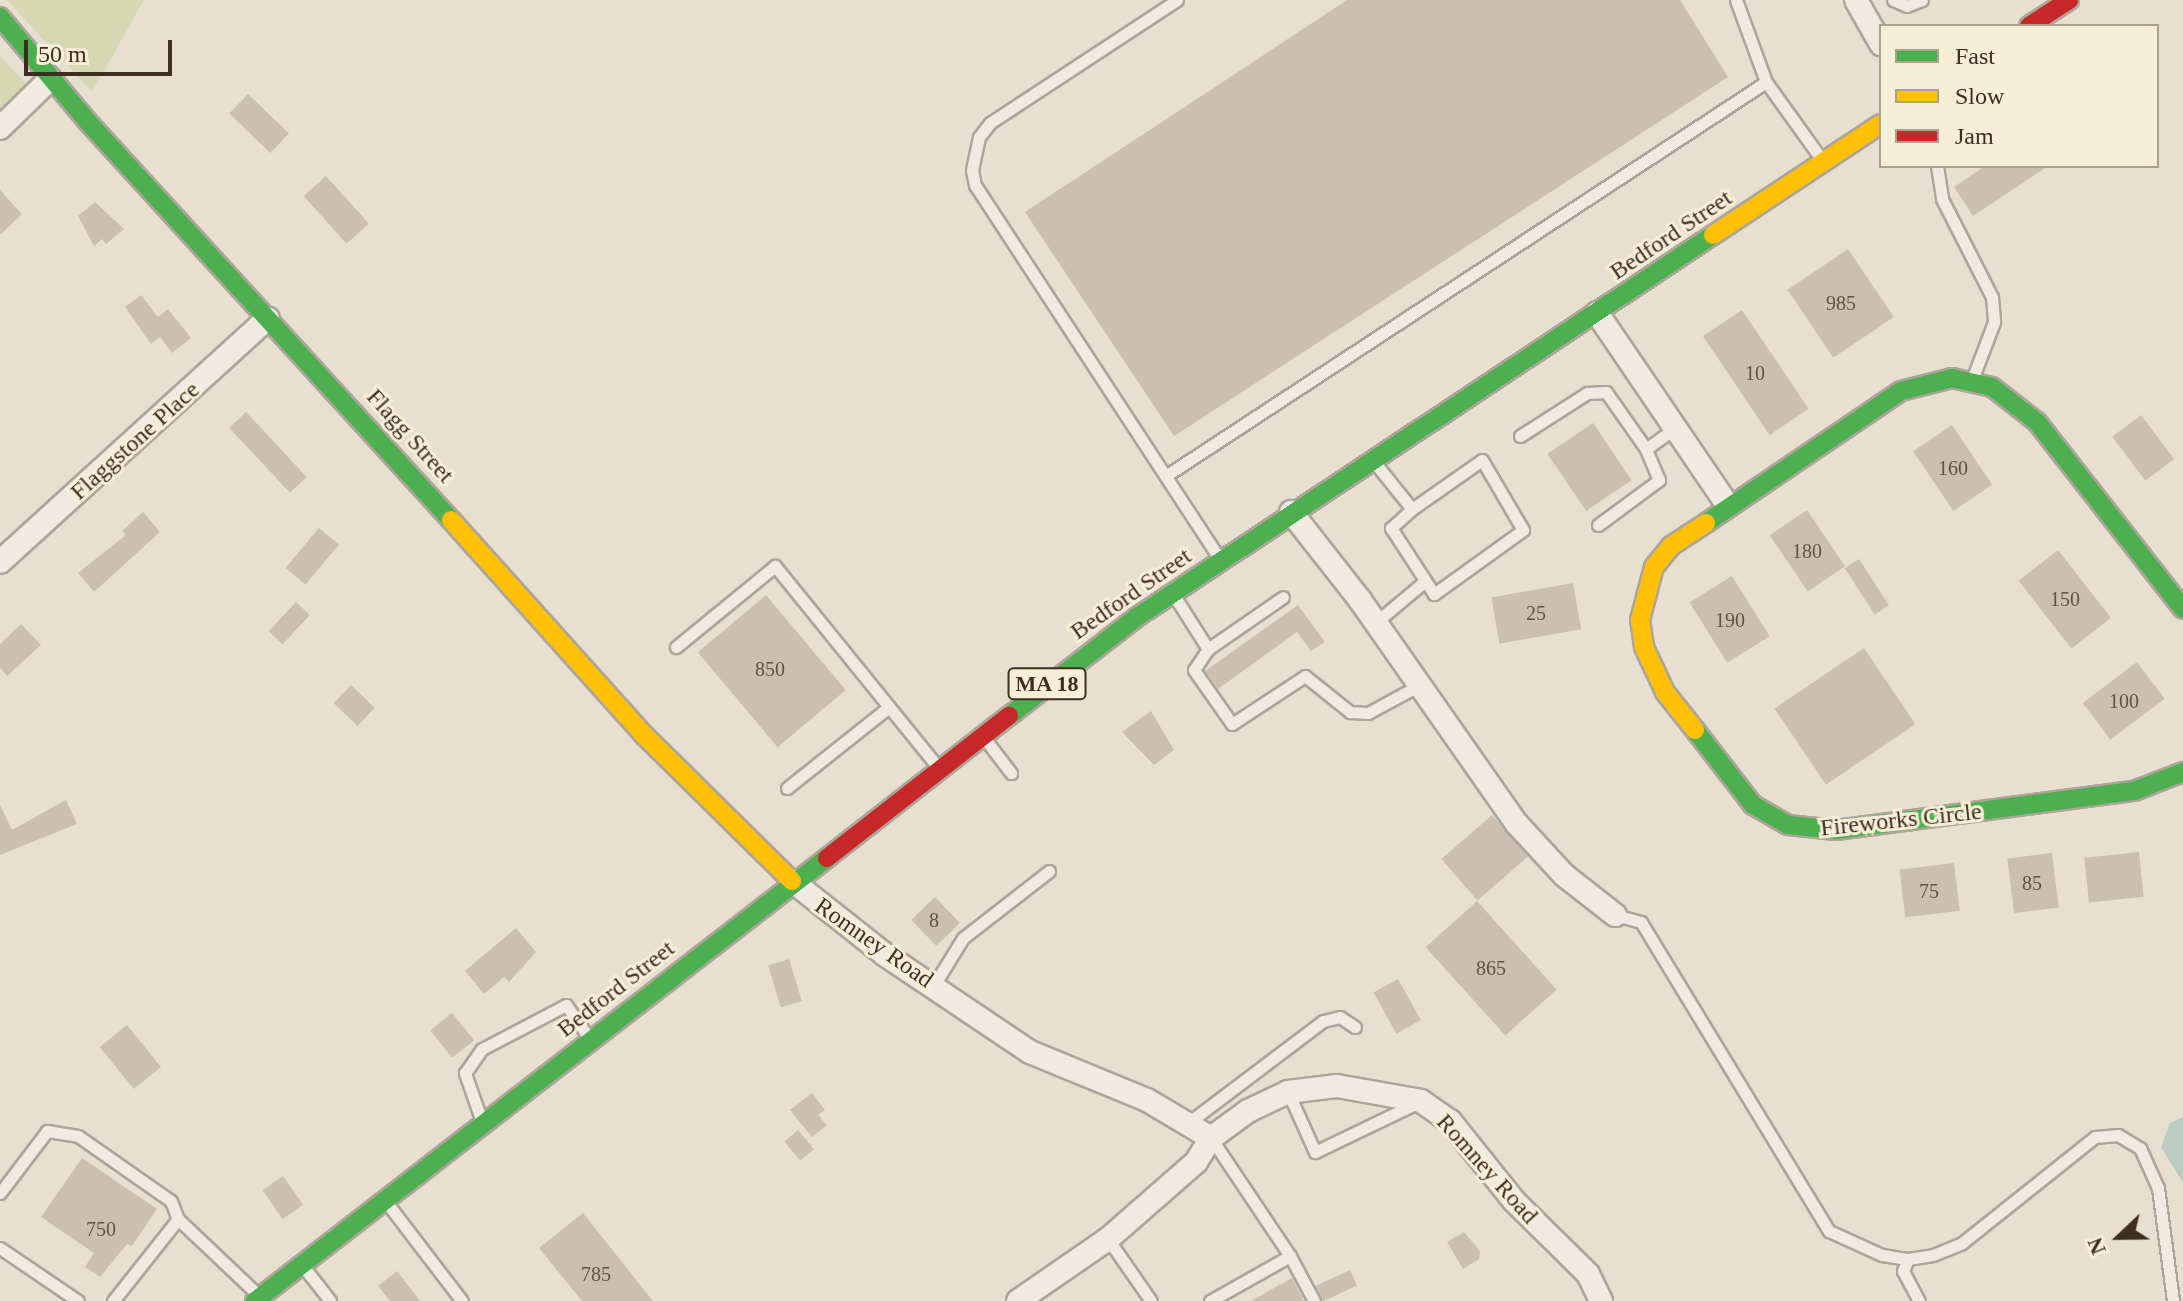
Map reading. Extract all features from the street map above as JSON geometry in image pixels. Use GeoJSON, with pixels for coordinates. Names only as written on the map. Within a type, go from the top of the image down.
{"type":"FeatureCollection","features":[{"type":"Feature","properties":{"kind":"street"},"geometry":{"type":"LineString","coordinates":[[1856,0],[1879,40]]}},
{"type":"Feature","properties":{"kind":"street"},"geometry":{"type":"LineString","coordinates":[[2036,21],[2069,0]]}},
{"type":"Feature","properties":{"kind":"street","name":"Flagg Street"},"geometry":{"type":"LineString","coordinates":[[0,17],[50,79],[661,754],[792,881]]}},
{"type":"Feature","properties":{"kind":"street"},"geometry":{"type":"LineString","coordinates":[[0,128],[50,79]]}},
{"type":"Feature","properties":{"kind":"street","name":"Bedford Street"},"geometry":{"type":"LineString","coordinates":[[258,1299],[982,734],[1172,593],[1879,125]]}},
{"type":"Feature","properties":{"kind":"street"},"geometry":{"type":"LineString","coordinates":[[1597,313],[1727,504]]}},
{"type":"Feature","properties":{"kind":"street","name":"Flaggstone Place"},"geometry":{"type":"LineString","coordinates":[[0,562],[268,318]]}},
{"type":"Feature","properties":{"kind":"street","name":"Fireworks Circle"},"geometry":{"type":"LineString","coordinates":[[2183,609],[2037,422],[2015,401],[1972,381],[1952,378],[1901,391],[1727,504],[1671,546],[1654,567],[1644,592],[1642,634],[1665,692],[1734,785],[1770,818],[1811,830],[1836,830],[2134,791],[2183,772]]}},
{"type":"Feature","properties":{"kind":"street"},"geometry":{"type":"LineString","coordinates":[[1291,512],[1375,623],[1517,824],[1564,875],[1615,915]]}},
{"type":"Feature","properties":{"kind":"street","name":"Romney Road"},"geometry":{"type":"LineString","coordinates":[[792,881],[1030,1052],[1147,1100],[1211,1138]]}},
{"type":"Feature","properties":{"kind":"street","name":"Romney Road"},"geometry":{"type":"LineString","coordinates":[[1018,1301],[1108,1239],[1196,1162],[1211,1138],[1248,1111],[1288,1092],[1337,1086],[1421,1101],[1450,1121],[1514,1201],[1588,1274],[1601,1301]]}},
{"type":"Feature","properties":{"kind":"lane"},"geometry":{"type":"LineString","coordinates":[[1177,0],[990,123],[979,137],[972,170],[975,185],[1221,560]]}},
{"type":"Feature","properties":{"kind":"lane"},"geometry":{"type":"LineString","coordinates":[[1736,0],[1766,82],[1824,162]]}},
{"type":"Feature","properties":{"kind":"lane"},"geometry":{"type":"LineString","coordinates":[[1893,0],[1907,6],[1922,0]]}},
{"type":"Feature","properties":{"kind":"lane"},"geometry":{"type":"LineString","coordinates":[[2033,0],[2036,21]]}},
{"type":"Feature","properties":{"kind":"lane"},"geometry":{"type":"LineString","coordinates":[[1167,475],[1766,82]]}},
{"type":"Feature","properties":{"kind":"lane"},"geometry":{"type":"LineString","coordinates":[[1937,168],[1942,199],[1992,297],[1994,322],[1972,381]]}},
{"type":"Feature","properties":{"kind":"lane"},"geometry":{"type":"LineString","coordinates":[[1520,436],[1587,393],[1606,392],[1646,449],[1659,480],[1598,525]]}},
{"type":"Feature","properties":{"kind":"lane"},"geometry":{"type":"LineString","coordinates":[[1646,449],[1675,428]]}},
{"type":"Feature","properties":{"kind":"lane"},"geometry":{"type":"LineString","coordinates":[[1372,460],[1412,509]]}},
{"type":"Feature","properties":{"kind":"lane"},"geometry":{"type":"LineString","coordinates":[[1482,460],[1523,530],[1434,594],[1391,528],[1412,509],[1482,460]]}},
{"type":"Feature","properties":{"kind":"lane"},"geometry":{"type":"LineString","coordinates":[[676,647],[775,566],[939,768]]}},
{"type":"Feature","properties":{"kind":"lane"},"geometry":{"type":"LineString","coordinates":[[1375,623],[1425,581]]}},
{"type":"Feature","properties":{"kind":"lane"},"geometry":{"type":"LineString","coordinates":[[1172,593],[1208,649]]}},
{"type":"Feature","properties":{"kind":"lane"},"geometry":{"type":"LineString","coordinates":[[1283,597],[1208,649],[1194,670],[1232,724],[1305,676],[1350,712],[1368,713],[1418,686]]}},
{"type":"Feature","properties":{"kind":"lane"},"geometry":{"type":"LineString","coordinates":[[787,788],[889,707]]}},
{"type":"Feature","properties":{"kind":"lane"},"geometry":{"type":"LineString","coordinates":[[982,734],[1011,773]]}},
{"type":"Feature","properties":{"kind":"lane"},"geometry":{"type":"LineString","coordinates":[[934,985],[963,938],[1049,871]]}},
{"type":"Feature","properties":{"kind":"lane"},"geometry":{"type":"LineString","coordinates":[[1615,915],[1641,922],[1829,1231],[1844,1242],[1908,1259],[1962,1243],[2095,1137],[2118,1135],[2140,1148],[2158,1188],[2173,1301]]}},
{"type":"Feature","properties":{"kind":"lane"},"geometry":{"type":"LineString","coordinates":[[483,1125],[465,1073],[482,1049],[566,1005],[591,1040]]}},
{"type":"Feature","properties":{"kind":"lane"},"geometry":{"type":"LineString","coordinates":[[1188,1123],[1323,1021],[1340,1017],[1355,1027]]}},
{"type":"Feature","properties":{"kind":"lane"},"geometry":{"type":"LineString","coordinates":[[1288,1092],[1315,1152],[1421,1101]]}},
{"type":"Feature","properties":{"kind":"lane"},"geometry":{"type":"LineString","coordinates":[[0,1193],[47,1131],[78,1136],[171,1201],[178,1219],[258,1299]]}},
{"type":"Feature","properties":{"kind":"lane"},"geometry":{"type":"LineString","coordinates":[[1211,1138],[1290,1256],[1314,1301]]}},
{"type":"Feature","properties":{"kind":"lane"},"geometry":{"type":"LineString","coordinates":[[385,1201],[462,1301]]}},
{"type":"Feature","properties":{"kind":"lane"},"geometry":{"type":"LineString","coordinates":[[113,1301],[178,1219]]}},
{"type":"Feature","properties":{"kind":"lane"},"geometry":{"type":"LineString","coordinates":[[1108,1239],[1151,1301]]}},
{"type":"Feature","properties":{"kind":"lane"},"geometry":{"type":"LineString","coordinates":[[0,1248],[78,1301]]}},
{"type":"Feature","properties":{"kind":"lane"},"geometry":{"type":"LineString","coordinates":[[1210,1301],[1290,1256]]}},
{"type":"Feature","properties":{"kind":"lane"},"geometry":{"type":"LineString","coordinates":[[1908,1259],[1903,1271],[1919,1301]]}},
{"type":"Feature","properties":{"kind":"lane"},"geometry":{"type":"LineString","coordinates":[[303,1265],[330,1301]]}},
{"type":"Feature","properties":{"kind":"green space"},"geometry":{"type":"Polygon","coordinates":[[[7,0],[144,0],[92,92],[7,0]]]}},
{"type":"Feature","properties":{"kind":"green space"},"geometry":{"type":"Polygon","coordinates":[[[0,56],[29,87],[0,114],[0,56]]]}},
{"type":"Feature","properties":{"kind":"shaded area"},"geometry":{"type":"Polygon","coordinates":[[[2183,1117],[2183,1183],[2161,1147],[2170,1123],[2183,1117]]]}},
{"type":"Feature","properties":{"kind":"building"},"geometry":{"type":"Polygon","coordinates":[[[1347,0],[1680,0],[1728,77],[1174,436],[1025,212],[1347,0]]]}},
{"type":"Feature","properties":{"kind":"building"},"geometry":{"type":"Polygon","coordinates":[[[248,94],[289,134],[270,153],[229,113],[248,94]]]}},
{"type":"Feature","properties":{"kind":"building"},"geometry":{"type":"Polygon","coordinates":[[[1982,168],[2045,168],[1973,216],[1954,187],[1982,168]]]}},
{"type":"Feature","properties":{"kind":"building"},"geometry":{"type":"Polygon","coordinates":[[[326,176],[369,224],[347,244],[304,196],[326,176]]]}},
{"type":"Feature","properties":{"kind":"building"},"geometry":{"type":"Polygon","coordinates":[[[0,190],[22,214],[0,235],[0,190]]]}},
{"type":"Feature","properties":{"kind":"building"},"geometry":{"type":"Polygon","coordinates":[[[95,202],[124,229],[106,244],[102,239],[94,246],[78,216],[95,202]]]}},
{"type":"Feature","properties":{"kind":"building"},"geometry":{"type":"Polygon","coordinates":[[[1848,249],[1894,317],[1833,358],[1787,290],[1848,249]]]}},
{"type":"Feature","properties":{"kind":"building"},"geometry":{"type":"Polygon","coordinates":[[[141,295],[158,317],[168,309],[191,338],[172,353],[160,337],[151,344],[125,307],[141,295]]]}},
{"type":"Feature","properties":{"kind":"building"},"geometry":{"type":"Polygon","coordinates":[[[1742,310],[1809,409],[1770,435],[1703,336],[1742,310]]]}},
{"type":"Feature","properties":{"kind":"building"},"geometry":{"type":"Polygon","coordinates":[[[246,412],[307,477],[290,493],[229,428],[246,412]]]}},
{"type":"Feature","properties":{"kind":"building"},"geometry":{"type":"Polygon","coordinates":[[[2141,415],[2174,459],[2145,481],[2112,437],[2141,415]]]}},
{"type":"Feature","properties":{"kind":"building"},"geometry":{"type":"Polygon","coordinates":[[[1593,423],[1632,480],[1586,511],[1547,454],[1593,423]]]}},
{"type":"Feature","properties":{"kind":"building"},"geometry":{"type":"Polygon","coordinates":[[[1952,425],[1992,485],[1953,511],[1913,451],[1952,425]]]}},
{"type":"Feature","properties":{"kind":"building"},"geometry":{"type":"Polygon","coordinates":[[[1807,510],[1845,566],[1808,592],[1770,535],[1807,510]]]}},
{"type":"Feature","properties":{"kind":"building"},"geometry":{"type":"Polygon","coordinates":[[[143,512],[160,532],[94,592],[78,573],[126,535],[122,531],[143,512]]]}},
{"type":"Feature","properties":{"kind":"building"},"geometry":{"type":"Polygon","coordinates":[[[319,528],[339,545],[305,585],[286,568],[319,528]]]}},
{"type":"Feature","properties":{"kind":"building"},"geometry":{"type":"Polygon","coordinates":[[[2058,550],[2111,618],[2072,649],[2019,581],[2058,550]]]}},
{"type":"Feature","properties":{"kind":"building"},"geometry":{"type":"Polygon","coordinates":[[[1859,559],[1889,605],[1875,614],[1845,568],[1859,559]]]}},
{"type":"Feature","properties":{"kind":"building"},"geometry":{"type":"Polygon","coordinates":[[[1732,576],[1770,636],[1727,663],[1690,602],[1732,576]]]}},
{"type":"Feature","properties":{"kind":"building"},"geometry":{"type":"Polygon","coordinates":[[[1573,583],[1581,629],[1499,644],[1491,597],[1573,583]]]}},
{"type":"Feature","properties":{"kind":"building"},"geometry":{"type":"Polygon","coordinates":[[[766,595],[846,690],[778,747],[698,652],[766,595]]]}},
{"type":"Feature","properties":{"kind":"building"},"geometry":{"type":"Polygon","coordinates":[[[296,602],[310,615],[283,644],[269,631],[296,602]]]}},
{"type":"Feature","properties":{"kind":"building"},"geometry":{"type":"Polygon","coordinates":[[[1298,605],[1325,642],[1311,651],[1297,632],[1218,689],[1205,671],[1298,605]]]}},
{"type":"Feature","properties":{"kind":"building"},"geometry":{"type":"Polygon","coordinates":[[[21,624],[41,645],[7,676],[0,668],[0,644],[21,624]]]}},
{"type":"Feature","properties":{"kind":"building"},"geometry":{"type":"Polygon","coordinates":[[[1864,648],[1915,724],[1826,785],[1774,708],[1864,648]]]}},
{"type":"Feature","properties":{"kind":"building"},"geometry":{"type":"Polygon","coordinates":[[[2137,662],[2165,699],[2110,740],[2083,703],[2137,662]]]}},
{"type":"Feature","properties":{"kind":"building"},"geometry":{"type":"Polygon","coordinates":[[[351,685],[375,708],[357,726],[334,703],[351,685]]]}},
{"type":"Feature","properties":{"kind":"building"},"geometry":{"type":"Polygon","coordinates":[[[1151,711],[1174,750],[1154,765],[1122,732],[1151,711]]]}},
{"type":"Feature","properties":{"kind":"building"},"geometry":{"type":"Polygon","coordinates":[[[66,800],[77,824],[0,855],[0,805],[12,830],[66,800]]]}},
{"type":"Feature","properties":{"kind":"building"},"geometry":{"type":"Polygon","coordinates":[[[1492,815],[1528,857],[1478,900],[1441,859],[1492,815]]]}},
{"type":"Feature","properties":{"kind":"building"},"geometry":{"type":"Polygon","coordinates":[[[2139,852],[2144,897],[2089,903],[2084,858],[2139,852]]]}},
{"type":"Feature","properties":{"kind":"building"},"geometry":{"type":"Polygon","coordinates":[[[2052,853],[2059,908],[2014,913],[2007,858],[2052,853]]]}},
{"type":"Feature","properties":{"kind":"building"},"geometry":{"type":"Polygon","coordinates":[[[1954,863],[1960,911],[1905,917],[1899,870],[1954,863]]]}},
{"type":"Feature","properties":{"kind":"building"},"geometry":{"type":"Polygon","coordinates":[[[935,897],[960,923],[936,946],[911,920],[935,897]]]}},
{"type":"Feature","properties":{"kind":"building"},"geometry":{"type":"Polygon","coordinates":[[[1477,901],[1557,989],[1505,1036],[1426,947],[1477,901]]]}},
{"type":"Feature","properties":{"kind":"building"},"geometry":{"type":"Polygon","coordinates":[[[516,928],[536,952],[509,982],[504,977],[484,994],[465,971],[516,928]]]}},
{"type":"Feature","properties":{"kind":"building"},"geometry":{"type":"Polygon","coordinates":[[[789,959],[802,1001],[781,1008],[768,965],[789,959]]]}},
{"type":"Feature","properties":{"kind":"building"},"geometry":{"type":"Polygon","coordinates":[[[1398,979],[1421,1020],[1396,1034],[1374,993],[1398,979]]]}},
{"type":"Feature","properties":{"kind":"building"},"geometry":{"type":"Polygon","coordinates":[[[452,1013],[474,1040],[452,1058],[430,1031],[452,1013]]]}},
{"type":"Feature","properties":{"kind":"building"},"geometry":{"type":"Polygon","coordinates":[[[127,1025],[161,1067],[134,1089],[100,1047],[127,1025]]]}},
{"type":"Feature","properties":{"kind":"building"},"geometry":{"type":"Polygon","coordinates":[[[812,1093],[825,1110],[818,1115],[827,1125],[812,1137],[790,1110],[812,1093]]]}},
{"type":"Feature","properties":{"kind":"building"},"geometry":{"type":"Polygon","coordinates":[[[798,1130],[814,1149],[800,1161],[784,1142],[798,1130]]]}},
{"type":"Feature","properties":{"kind":"building"},"geometry":{"type":"Polygon","coordinates":[[[82,1158],[157,1209],[132,1246],[127,1244],[100,1277],[85,1267],[94,1253],[41,1217],[82,1158]]]}},
{"type":"Feature","properties":{"kind":"building"},"geometry":{"type":"Polygon","coordinates":[[[283,1176],[303,1205],[283,1219],[263,1190],[283,1176]]]}},
{"type":"Feature","properties":{"kind":"building"},"geometry":{"type":"Polygon","coordinates":[[[583,1213],[653,1301],[582,1301],[539,1248],[583,1213]]]}},
{"type":"Feature","properties":{"kind":"building"},"geometry":{"type":"Polygon","coordinates":[[[1464,1232],[1480,1251],[1479,1259],[1463,1269],[1447,1242],[1464,1232]]]}},
{"type":"Feature","properties":{"kind":"building"},"geometry":{"type":"Polygon","coordinates":[[[1350,1270],[1357,1285],[1324,1301],[1316,1286],[1350,1270]]]}},
{"type":"Feature","properties":{"kind":"building"},"geometry":{"type":"Polygon","coordinates":[[[397,1271],[420,1301],[390,1301],[378,1286],[397,1271]]]}},
{"type":"Feature","properties":{"kind":"building"},"geometry":{"type":"Polygon","coordinates":[[[1292,1278],[1304,1301],[1251,1301],[1292,1278]]]}},
{"type":"Feature","properties":{"kind":"traffic: fast"},"geometry":{"type":"LineString","coordinates":[[0,17],[88,122],[451,520]]}},
{"type":"Feature","properties":{"kind":"traffic: fast"},"geometry":{"type":"LineString","coordinates":[[1009,716],[1137,617],[1713,235]]}},
{"type":"Feature","properties":{"kind":"traffic: fast"},"geometry":{"type":"LineString","coordinates":[[1706,523],[1901,391],[1952,378],[1992,387],[2037,422],[2183,609]]}},
{"type":"Feature","properties":{"kind":"traffic: fast"},"geometry":{"type":"LineString","coordinates":[[1695,730],[1753,805],[1788,825],[1836,830],[2134,791],[2183,772]]}},
{"type":"Feature","properties":{"kind":"traffic: fast"},"geometry":{"type":"LineString","coordinates":[[255,1301],[827,858]]}},
{"type":"Feature","properties":{"kind":"traffic: slow"},"geometry":{"type":"LineString","coordinates":[[1713,235],[1879,125]]}},
{"type":"Feature","properties":{"kind":"traffic: slow"},"geometry":{"type":"LineString","coordinates":[[451,520],[644,735],[792,881]]}},
{"type":"Feature","properties":{"kind":"traffic: slow"},"geometry":{"type":"LineString","coordinates":[[1695,730],[1665,692],[1644,647],[1640,620],[1654,567],[1671,546],[1706,523]]}},
{"type":"Feature","properties":{"kind":"traffic: jam"},"geometry":{"type":"LineString","coordinates":[[2032,24],[2069,0]]}},
{"type":"Feature","properties":{"kind":"traffic: jam"},"geometry":{"type":"LineString","coordinates":[[827,858],[1009,716]]}}]}
